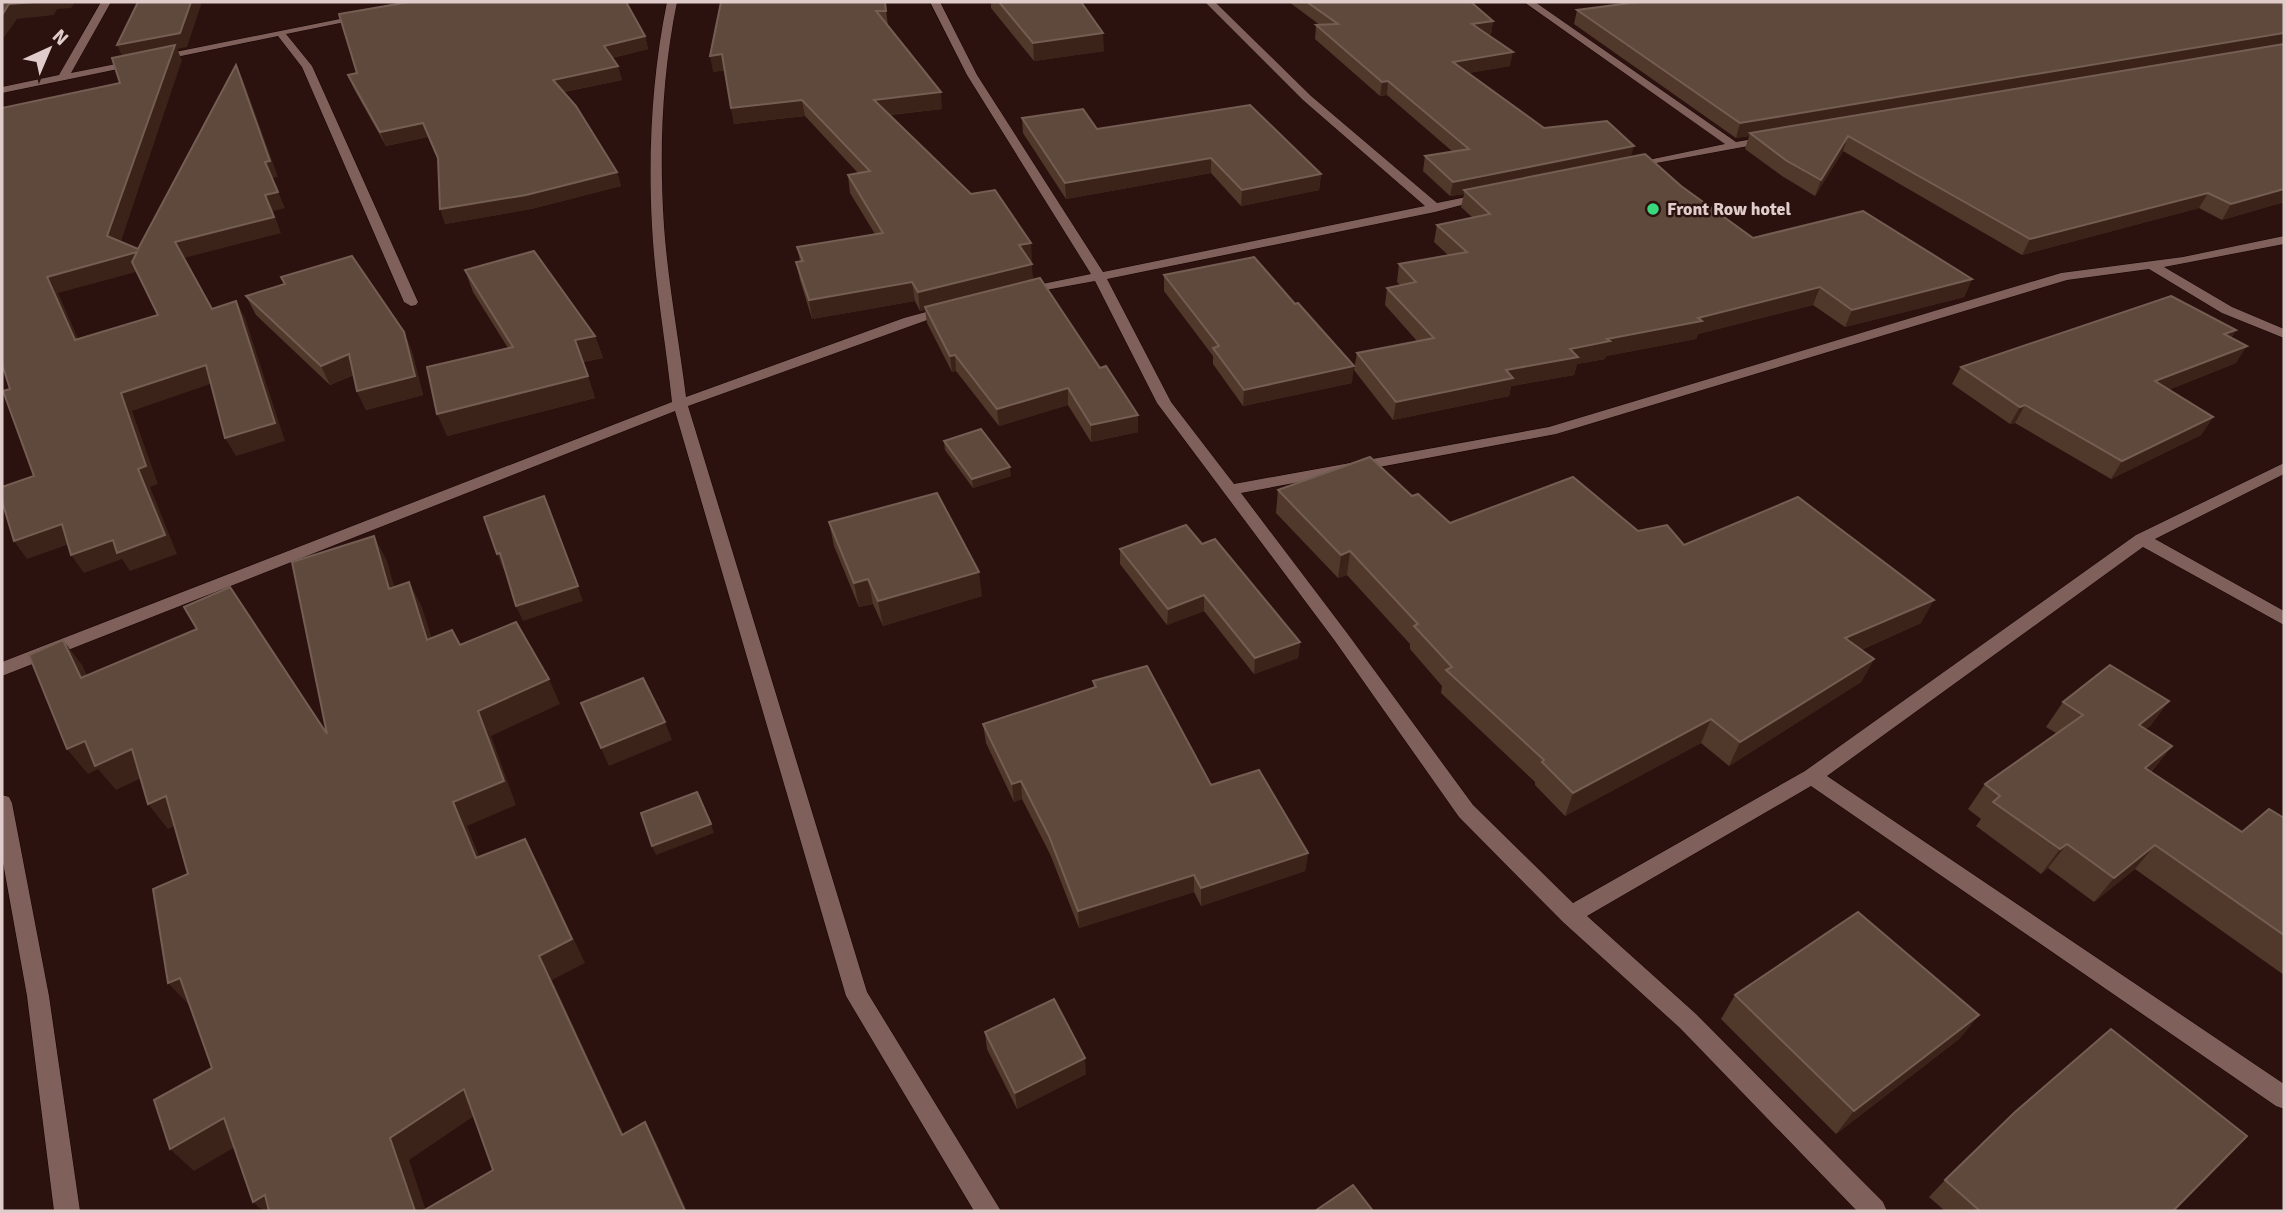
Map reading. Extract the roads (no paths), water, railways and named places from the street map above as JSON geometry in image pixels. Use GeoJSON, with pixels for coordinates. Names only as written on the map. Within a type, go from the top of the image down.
{"type":"FeatureCollection","features":[{"type":"Feature","properties":{"kind":"street"},"geometry":{"type":"LineString","coordinates":[[63,77],[106,2]]}},
{"type":"Feature","properties":{"kind":"street"},"geometry":{"type":"LineString","coordinates":[[672,2],[663,46],[658,109],[658,226],[680,404],[857,996],[988,1211]]}},
{"type":"Feature","properties":{"kind":"street"},"geometry":{"type":"LineString","coordinates":[[935,2],[972,75],[1099,276],[1164,403],[1341,637],[1466,811],[1571,915],[1688,1021],[1874,1211]]}},
{"type":"Feature","properties":{"kind":"street"},"geometry":{"type":"LineString","coordinates":[[1210,2],[1307,98],[1435,208]]}},
{"type":"Feature","properties":{"kind":"street"},"geometry":{"type":"LineString","coordinates":[[1529,2],[1733,145]]}},
{"type":"Feature","properties":{"kind":"street"},"geometry":{"type":"LineString","coordinates":[[2,90],[374,14]]}},
{"type":"Feature","properties":{"kind":"street"},"geometry":{"type":"LineString","coordinates":[[280,33],[307,66],[411,302]]}},
{"type":"Feature","properties":{"kind":"street"},"geometry":{"type":"LineString","coordinates":[[1625,168],[1784,136]]}},
{"type":"Feature","properties":{"kind":"street"},"geometry":{"type":"LineString","coordinates":[[1011,294],[1503,193]]}},
{"type":"Feature","properties":{"kind":"street"},"geometry":{"type":"LineString","coordinates":[[1230,490],[1551,431],[2066,276],[2151,265],[2284,240]]}},
{"type":"Feature","properties":{"kind":"street"},"geometry":{"type":"LineString","coordinates":[[2151,265],[2227,310],[2284,334]]}},
{"type":"Feature","properties":{"kind":"street"},"geometry":{"type":"LineString","coordinates":[[2,669],[680,404],[909,321],[960,307]]}},
{"type":"Feature","properties":{"kind":"street"},"geometry":{"type":"LineString","coordinates":[[1571,915],[1812,776],[2142,538],[2284,468]]}},
{"type":"Feature","properties":{"kind":"street"},"geometry":{"type":"LineString","coordinates":[[2142,538],[2284,619]]}},
{"type":"Feature","properties":{"kind":"street"},"geometry":{"type":"LineString","coordinates":[[1812,776],[2284,1098]]}},
{"type":"Feature","properties":{"kind":"street"},"geometry":{"type":"LineString","coordinates":[[2,803],[38,996],[67,1211]]}},
{"type":"Feature","properties":{"kind":"place","name":"Front Row hotel"},"geometry":{"type":"Point","coordinates":[1653,209]}}]}
